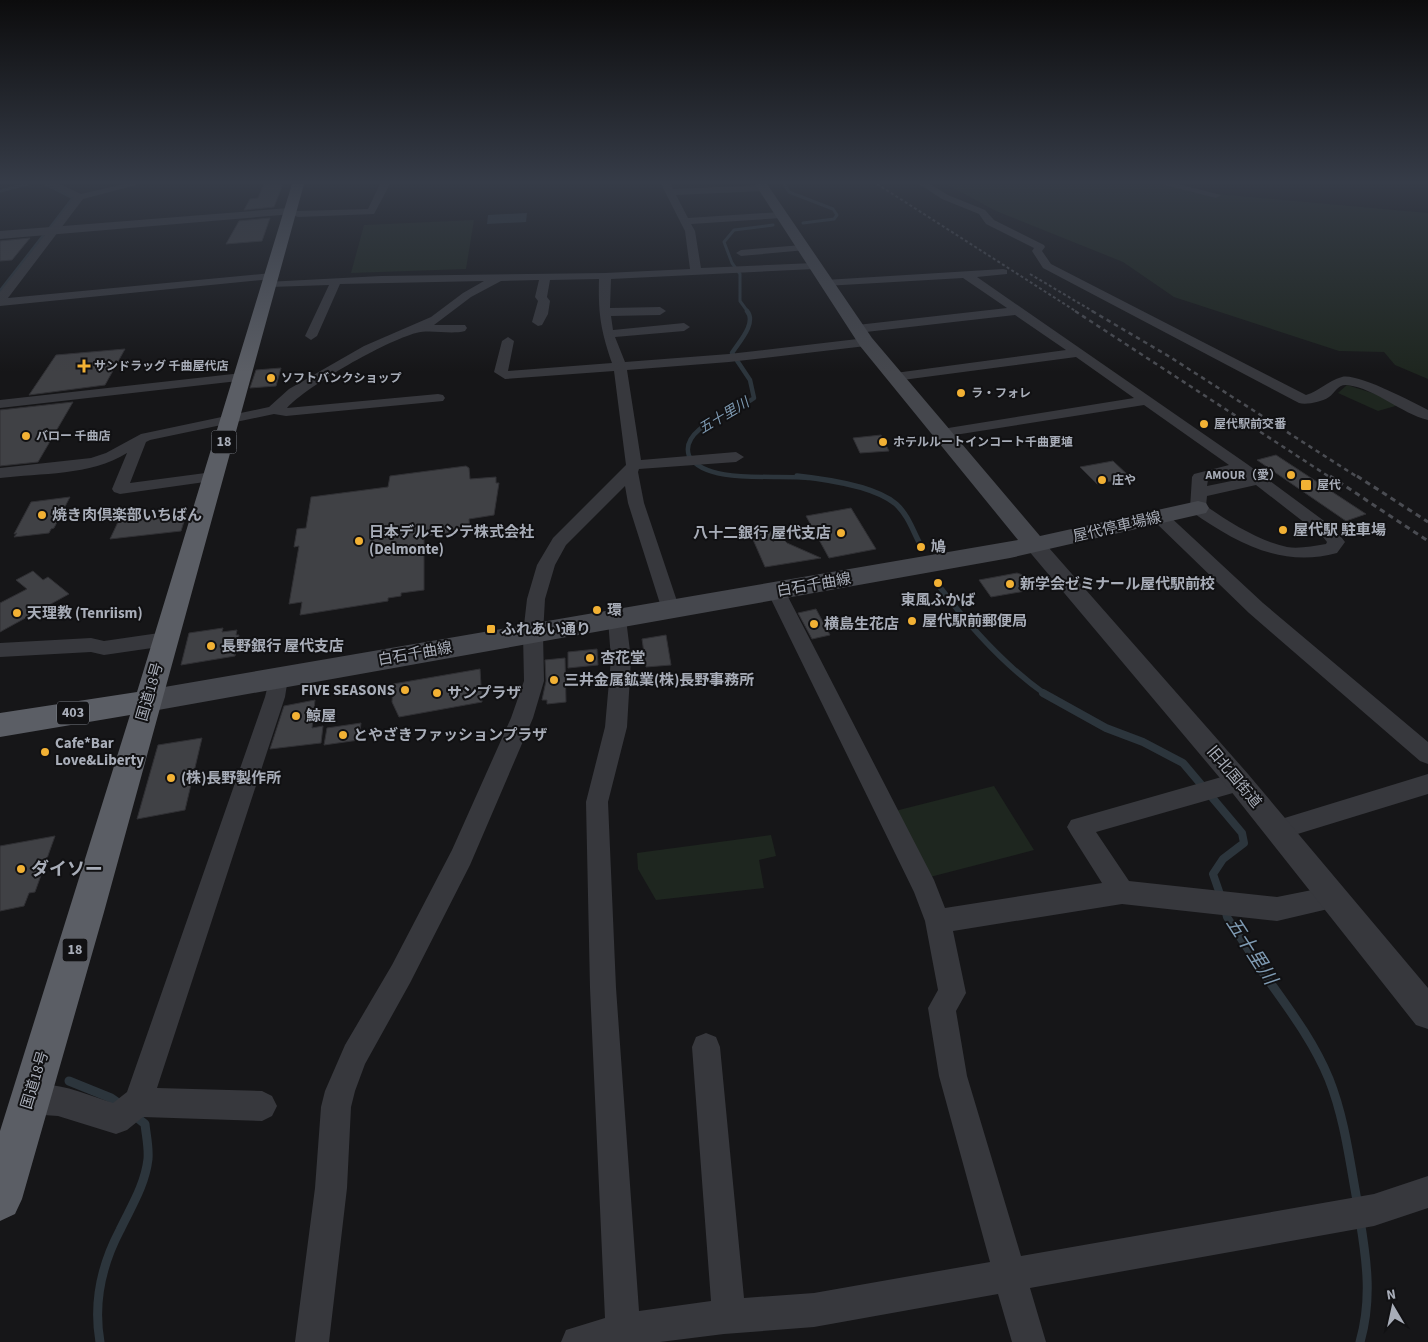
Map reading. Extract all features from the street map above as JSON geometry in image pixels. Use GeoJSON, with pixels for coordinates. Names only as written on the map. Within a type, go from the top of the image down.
{"type":"FeatureCollection","features":[{"type":"Feature","properties":{"kind":"highway","name":"国道18号"},"geometry":{"type":"LineString","coordinates":[[0,1199],[90,902],[280,247]]}},
{"type":"Feature","properties":{"kind":"highway","name":"403"},"geometry":{"type":"LineString","coordinates":[[0,725],[147,701]]}},
{"type":"Feature","properties":{"kind":"main road"},"geometry":{"type":"LineString","coordinates":[[802,248],[862,335],[1035,545]]}},
{"type":"Feature","properties":{"kind":"main road","name":"屋代停車場線"},"geometry":{"type":"LineString","coordinates":[[1035,545],[1160,517],[1199,501]]}},
{"type":"Feature","properties":{"kind":"main road","name":"白石千曲線"},"geometry":{"type":"LineString","coordinates":[[147,701],[617,620],[1035,545]]}},
{"type":"Feature","properties":{"kind":"street"},"geometry":{"type":"LineString","coordinates":[[0,301],[42,247]]}},
{"type":"Feature","properties":{"kind":"street"},"geometry":{"type":"LineString","coordinates":[[691,247],[696,272]]}},
{"type":"Feature","properties":{"kind":"street"},"geometry":{"type":"LineString","coordinates":[[1039,247],[1037,251],[1047,266],[1304,400],[1323,394],[1333,384],[1346,380],[1389,395],[1428,416]]}},
{"type":"Feature","properties":{"kind":"street"},"geometry":{"type":"LineString","coordinates":[[741,253],[802,248]]}},
{"type":"Feature","properties":{"kind":"street"},"geometry":{"type":"LineString","coordinates":[[0,301],[271,280],[336,281],[605,276],[814,266]]}},
{"type":"Feature","properties":{"kind":"street"},"geometry":{"type":"LineString","coordinates":[[825,283],[1003,272]]}},
{"type":"Feature","properties":{"kind":"street"},"geometry":{"type":"LineString","coordinates":[[965,274],[1144,401],[1242,467],[1260,480],[1329,533],[1336,542],[1331,549],[1300,554],[1285,552],[1250,538],[1209,517],[1199,501],[1200,477],[1242,467]]}},
{"type":"Feature","properties":{"kind":"street"},"geometry":{"type":"LineString","coordinates":[[605,276],[604,312],[608,334],[620,367],[636,503],[671,610]]}},
{"type":"Feature","properties":{"kind":"street"},"geometry":{"type":"LineString","coordinates":[[538,322],[538,317],[542,314],[544,301],[541,297],[545,277]]}},
{"type":"Feature","properties":{"kind":"street"},"geometry":{"type":"LineString","coordinates":[[0,473],[90,462],[116,454],[140,439],[274,410],[280,407],[294,392],[338,366],[377,345],[435,320],[467,295],[498,278]]}},
{"type":"Feature","properties":{"kind":"street"},"geometry":{"type":"LineString","coordinates":[[311,336],[336,281]]}},
{"type":"Feature","properties":{"kind":"street"},"geometry":{"type":"LineString","coordinates":[[604,312],[660,310]]}},
{"type":"Feature","properties":{"kind":"street"},"geometry":{"type":"LineString","coordinates":[[508,342],[509,360],[501,372],[505,375],[734,358],[862,335],[1016,311]]}},
{"type":"Feature","properties":{"kind":"street"},"geometry":{"type":"LineString","coordinates":[[608,334],[684,327]]}},
{"type":"Feature","properties":{"kind":"street"},"geometry":{"type":"LineString","coordinates":[[416,329],[461,328]]}},
{"type":"Feature","properties":{"kind":"street"},"geometry":{"type":"LineString","coordinates":[[895,377],[1076,353]]}},
{"type":"Feature","properties":{"kind":"street"},"geometry":{"type":"LineString","coordinates":[[0,404],[242,377]]}},
{"type":"Feature","properties":{"kind":"street"},"geometry":{"type":"LineString","coordinates":[[274,410],[286,412],[438,398]]}},
{"type":"Feature","properties":{"kind":"street"},"geometry":{"type":"LineString","coordinates":[[942,433],[1144,401]]}},
{"type":"Feature","properties":{"kind":"street"},"geometry":{"type":"LineString","coordinates":[[140,439],[120,489],[213,477]]}},
{"type":"Feature","properties":{"kind":"street"},"geometry":{"type":"LineString","coordinates":[[312,1342],[331,1188],[336,1107],[340,1091],[355,1055],[401,974],[461,856],[522,718],[534,681],[533,634],[536,599],[550,556],[570,530],[632,469],[691,459],[736,457]]}},
{"type":"Feature","properties":{"kind":"street"},"geometry":{"type":"LineString","coordinates":[[1199,501],[1260,480]]}},
{"type":"Feature","properties":{"kind":"street"},"geometry":{"type":"LineString","coordinates":[[1160,517],[1256,608],[1428,754]]}},
{"type":"Feature","properties":{"kind":"street","name":"旧北国街道"},"geometry":{"type":"LineString","coordinates":[[1035,545],[1218,788],[1278,830],[1428,1013]]}},
{"type":"Feature","properties":{"kind":"street"},"geometry":{"type":"LineString","coordinates":[[776,591],[925,888],[938,921],[952,993],[942,1008],[953,1076],[1008,1274],[1029,1342]]}},
{"type":"Feature","properties":{"kind":"street"},"geometry":{"type":"LineString","coordinates":[[617,620],[621,658],[616,727],[597,802],[603,988],[623,1330]]}},
{"type":"Feature","properties":{"kind":"street"},"geometry":{"type":"LineString","coordinates":[[0,650],[91,645],[104,648],[166,639]]}},
{"type":"Feature","properties":{"kind":"street"},"geometry":{"type":"LineString","coordinates":[[127,1110],[226,846],[275,697],[278,678]]}},
{"type":"Feature","properties":{"kind":"street"},"geometry":{"type":"LineString","coordinates":[[1278,830],[1428,784]]}},
{"type":"Feature","properties":{"kind":"street"},"geometry":{"type":"LineString","coordinates":[[1122,892],[1078,828],[1218,788]]}},
{"type":"Feature","properties":{"kind":"street"},"geometry":{"type":"LineString","coordinates":[[938,921],[1122,892],[1277,909],[1332,898]]}},
{"type":"Feature","properties":{"kind":"street"},"geometry":{"type":"LineString","coordinates":[[706,1046],[728,1316]]}},
{"type":"Feature","properties":{"kind":"street"},"geometry":{"type":"LineString","coordinates":[[29,1100],[58,1101],[127,1110],[262,1106]]}},
{"type":"Feature","properties":{"kind":"street"},"geometry":{"type":"LineString","coordinates":[[578,1342],[623,1330],[728,1316],[814,1310],[1374,1210],[1428,1192]]}},
{"type":"Feature","properties":{"kind":"shaded area"},"geometry":{"type":"Polygon","coordinates":[[[358,247],[470,247],[466,269],[351,273],[358,247]]]}},
{"type":"Feature","properties":{"kind":"shaded area"},"geometry":{"type":"Polygon","coordinates":[[[1085,247],[1428,247],[1428,379],[1395,365],[1384,352],[1339,351],[1174,297],[1123,262],[1085,247]]]}},
{"type":"Feature","properties":{"kind":"shaded area"},"geometry":{"type":"Polygon","coordinates":[[[1347,385],[1382,396],[1399,405],[1378,411],[1338,393],[1347,385]]]}},
{"type":"Feature","properties":{"kind":"shaded area"},"geometry":{"type":"Polygon","coordinates":[[[994,786],[1034,850],[930,877],[895,811],[994,786]]]}},
{"type":"Feature","properties":{"kind":"shaded area"},"geometry":{"type":"Polygon","coordinates":[[[771,835],[776,856],[759,860],[764,888],[656,900],[638,869],[637,853],[771,835]]]}},
{"type":"Feature","properties":{"kind":"building"},"geometry":{"type":"Polygon","coordinates":[[[0,247],[23,247],[12,260],[0,261],[0,247]]]}},
{"type":"Feature","properties":{"kind":"building","name":"サンドラッグ 千曲屋代店"},"geometry":{"type":"Polygon","coordinates":[[[125,349],[105,385],[29,395],[56,355],[125,349]]]}},
{"type":"Feature","properties":{"kind":"building","name":"ソフトバンクショップ"},"geometry":{"type":"Polygon","coordinates":[[[281,368],[276,386],[250,388],[256,370],[281,368]]]}},
{"type":"Feature","properties":{"kind":"building","name":"バロー 千曲店"},"geometry":{"type":"Polygon","coordinates":[[[73,402],[38,462],[0,466],[0,410],[73,402]]]}},
{"type":"Feature","properties":{"kind":"building"},"geometry":{"type":"Polygon","coordinates":[[[881,435],[889,451],[860,453],[853,438],[881,435]]]}},
{"type":"Feature","properties":{"kind":"building"},"geometry":{"type":"Polygon","coordinates":[[[1276,455],[1366,514],[1346,521],[1257,460],[1276,455]]]}},
{"type":"Feature","properties":{"kind":"building","name":"庄や"},"geometry":{"type":"Polygon","coordinates":[[[1113,461],[1130,477],[1097,484],[1080,467],[1113,461]]]}},
{"type":"Feature","properties":{"kind":"building","name":"日本デルモンテ株式会社 (Delmonte)"},"geometry":{"type":"Polygon","coordinates":[[[466,466],[469,468],[470,479],[496,477],[496,483],[499,483],[494,515],[469,519],[470,530],[424,536],[424,590],[401,593],[401,596],[388,598],[388,601],[300,615],[302,602],[289,604],[299,546],[294,547],[297,529],[306,528],[311,497],[388,487],[390,476],[466,466]]]}},
{"type":"Feature","properties":{"kind":"building","name":"焼き肉倶楽部いちばん"},"geometry":{"type":"Polygon","coordinates":[[[70,497],[54,528],[49,533],[14,537],[31,502],[70,497]]]}},
{"type":"Feature","properties":{"kind":"building","name":"八十二銀行 屋代支店"},"geometry":{"type":"Polygon","coordinates":[[[851,508],[876,549],[829,558],[806,516],[851,508]]]}},
{"type":"Feature","properties":{"kind":"building"},"geometry":{"type":"Polygon","coordinates":[[[187,512],[181,531],[110,539],[118,522],[187,512]]]}},
{"type":"Feature","properties":{"kind":"building"},"geometry":{"type":"Polygon","coordinates":[[[775,531],[787,543],[821,558],[765,567],[751,535],[775,531]]]}},
{"type":"Feature","properties":{"kind":"building","name":"天理教 (Tenriism)"},"geometry":{"type":"Polygon","coordinates":[[[33,571],[43,580],[48,577],[69,594],[0,632],[0,603],[27,589],[16,580],[33,571]]]}},
{"type":"Feature","properties":{"kind":"building","name":"新学会ゼミナール屋代駅前校"},"geometry":{"type":"Polygon","coordinates":[[[1017,573],[1054,586],[991,597],[979,580],[1017,573]]]}},
{"type":"Feature","properties":{"kind":"building","name":"横島生花店"},"geometry":{"type":"Polygon","coordinates":[[[816,609],[830,635],[812,639],[798,613],[816,609]]]}},
{"type":"Feature","properties":{"kind":"building","name":"長野銀行 屋代支店"},"geometry":{"type":"Polygon","coordinates":[[[223,628],[222,632],[237,630],[236,635],[239,635],[235,656],[181,665],[189,633],[223,628]]]}},
{"type":"Feature","properties":{"kind":"building"},"geometry":{"type":"Polygon","coordinates":[[[666,635],[671,665],[646,667],[642,639],[666,635]]]}},
{"type":"Feature","properties":{"kind":"building"},"geometry":{"type":"Polygon","coordinates":[[[597,649],[598,665],[568,668],[568,652],[597,649]]]}},
{"type":"Feature","properties":{"kind":"building","name":"三井金属鉱業(株)長野事務所"},"geometry":{"type":"Polygon","coordinates":[[[565,658],[566,702],[547,704],[547,700],[542,700],[546,681],[545,660],[565,658]]]}},
{"type":"Feature","properties":{"kind":"building","name":"サンプラザ"},"geometry":{"type":"Polygon","coordinates":[[[480,669],[482,702],[399,717],[392,702],[393,684],[480,669]]]}},
{"type":"Feature","properties":{"kind":"building","name":"鯨屋"},"geometry":{"type":"Polygon","coordinates":[[[315,700],[312,728],[323,726],[321,743],[270,749],[284,706],[315,700]]]}},
{"type":"Feature","properties":{"kind":"building","name":"とやざきファッションプラザ"},"geometry":{"type":"Polygon","coordinates":[[[361,723],[359,740],[324,745],[327,728],[361,723]]]}},
{"type":"Feature","properties":{"kind":"building","name":"(株)長野製作所"},"geometry":{"type":"Polygon","coordinates":[[[202,738],[185,810],[137,819],[158,745],[202,738]]]}},
{"type":"Feature","properties":{"kind":"building","name":"ダイソー"},"geometry":{"type":"Polygon","coordinates":[[[55,836],[35,892],[29,893],[24,906],[0,911],[0,846],[55,836]]]}},
{"type":"Feature","properties":{"kind":"waterway"},"geometry":{"type":"LineString","coordinates":[[0,291],[35,247]]}},
{"type":"Feature","properties":{"kind":"waterway","name":"五十里川"},"geometry":{"type":"LineString","coordinates":[[726,247],[732,263],[740,274],[740,301],[748,312]]}},
{"type":"Feature","properties":{"kind":"waterway","name":"五十里川"},"geometry":{"type":"LineString","coordinates":[[747,311],[750,316],[748,327],[732,353],[750,380],[754,398],[700,429],[692,437],[688,446],[689,456],[698,465],[710,471],[726,475],[808,478]]}},
{"type":"Feature","properties":{"kind":"waterway","name":"五十里川"},"geometry":{"type":"LineString","coordinates":[[797,476],[849,484],[876,492],[887,498],[904,513],[920,544]]}},
{"type":"Feature","properties":{"kind":"waterway","name":"五十里川"},"geometry":{"type":"LineString","coordinates":[[939,586],[962,616],[1001,658],[1045,694]]}},
{"type":"Feature","properties":{"kind":"waterway","name":"五十里川"},"geometry":{"type":"LineString","coordinates":[[1043,693],[1106,728],[1143,742],[1183,763],[1242,833],[1244,843],[1223,859],[1213,874],[1221,897]]}},
{"type":"Feature","properties":{"kind":"waterway","name":"五十里川"},"geometry":{"type":"LineString","coordinates":[[1225,909],[1227,917],[1265,976]]}},
{"type":"Feature","properties":{"kind":"waterway","name":"五十里川"},"geometry":{"type":"LineString","coordinates":[[1264,974],[1308,1038],[1329,1079],[1343,1126],[1358,1206]]}},
{"type":"Feature","properties":{"kind":"waterway"},"geometry":{"type":"LineString","coordinates":[[69,1081],[111,1098],[121,1105]]}},
{"type":"Feature","properties":{"kind":"waterway"},"geometry":{"type":"LineString","coordinates":[[100,1342],[98,1298],[103,1271],[113,1244],[141,1187],[148,1159],[145,1124],[135,1116]]}},
{"type":"Feature","properties":{"kind":"waterway","name":"五十里川"},"geometry":{"type":"LineString","coordinates":[[1360,1220],[1367,1281],[1366,1311],[1360,1342]]}},
{"type":"Feature","properties":{"kind":"railway"},"geometry":{"type":"LineString","coordinates":[[975,247],[1077,312]]}},
{"type":"Feature","properties":{"kind":"railway"},"geometry":{"type":"LineString","coordinates":[[1030,274],[1094,312]]}},
{"type":"Feature","properties":{"kind":"railway"},"geometry":{"type":"LineString","coordinates":[[1075,311],[1331,478]]}},
{"type":"Feature","properties":{"kind":"railway"},"geometry":{"type":"LineString","coordinates":[[1092,311],[1170,357],[1359,478]]}},
{"type":"Feature","properties":{"kind":"railway"},"geometry":{"type":"LineString","coordinates":[[1330,476],[1428,541]]}},
{"type":"Feature","properties":{"kind":"railway"},"geometry":{"type":"LineString","coordinates":[[1357,476],[1428,522]]}},
{"type":"Feature","properties":{"kind":"place","name":"サンドラッグ 千曲屋代店"},"geometry":{"type":"Point","coordinates":[84,366]}},
{"type":"Feature","properties":{"kind":"place","name":"ソフトバンクショップ"},"geometry":{"type":"Point","coordinates":[271,378]}},
{"type":"Feature","properties":{"kind":"place","name":"ラ・フォレ"},"geometry":{"type":"Point","coordinates":[961,393]}},
{"type":"Feature","properties":{"kind":"place","name":"屋代駅前交番"},"geometry":{"type":"Point","coordinates":[1204,424]}},
{"type":"Feature","properties":{"kind":"place","name":"バロー 千曲店"},"geometry":{"type":"Point","coordinates":[26,436]}},
{"type":"Feature","properties":{"kind":"place","name":"ホテルルートインコート千曲更埴"},"geometry":{"type":"Point","coordinates":[883,442]}},
{"type":"Feature","properties":{"kind":"place","name":"AMOUR（愛）"},"geometry":{"type":"Point","coordinates":[1291,475]}},
{"type":"Feature","properties":{"kind":"place","name":"庄や"},"geometry":{"type":"Point","coordinates":[1102,480]}},
{"type":"Feature","properties":{"kind":"place","name":"屋代"},"geometry":{"type":"Point","coordinates":[1306,485]}},
{"type":"Feature","properties":{"kind":"place","name":"焼き肉倶楽部いちばん"},"geometry":{"type":"Point","coordinates":[42,515]}},
{"type":"Feature","properties":{"kind":"place","name":"屋代駅 駐車場"},"geometry":{"type":"Point","coordinates":[1283,530]}},
{"type":"Feature","properties":{"kind":"place","name":"八十二銀行 屋代支店"},"geometry":{"type":"Point","coordinates":[841,533]}},
{"type":"Feature","properties":{"kind":"place","name":"日本デルモンテ株式会社 (Delmonte)"},"geometry":{"type":"Point","coordinates":[359,541]}},
{"type":"Feature","properties":{"kind":"place","name":"鳩"},"geometry":{"type":"Point","coordinates":[921,547]}},
{"type":"Feature","properties":{"kind":"place","name":"東風ふかば"},"geometry":{"type":"Point","coordinates":[938,583]}},
{"type":"Feature","properties":{"kind":"place","name":"新学会ゼミナール屋代駅前校"},"geometry":{"type":"Point","coordinates":[1010,584]}},
{"type":"Feature","properties":{"kind":"place","name":"環"},"geometry":{"type":"Point","coordinates":[597,610]}},
{"type":"Feature","properties":{"kind":"place","name":"天理教 (Tenriism)"},"geometry":{"type":"Point","coordinates":[17,613]}},
{"type":"Feature","properties":{"kind":"place","name":"屋代駅前郵便局"},"geometry":{"type":"Point","coordinates":[912,621]}},
{"type":"Feature","properties":{"kind":"place","name":"横島生花店"},"geometry":{"type":"Point","coordinates":[814,624]}},
{"type":"Feature","properties":{"kind":"place","name":"ふれあい通り"},"geometry":{"type":"Point","coordinates":[491,629]}},
{"type":"Feature","properties":{"kind":"place","name":"長野銀行 屋代支店"},"geometry":{"type":"Point","coordinates":[211,646]}},
{"type":"Feature","properties":{"kind":"place","name":"杏花堂"},"geometry":{"type":"Point","coordinates":[590,658]}},
{"type":"Feature","properties":{"kind":"place","name":"三井金属鉱業(株)長野事務所"},"geometry":{"type":"Point","coordinates":[554,680]}},
{"type":"Feature","properties":{"kind":"place","name":"FIVE SEASONS"},"geometry":{"type":"Point","coordinates":[405,690]}},
{"type":"Feature","properties":{"kind":"place","name":"サンプラザ"},"geometry":{"type":"Point","coordinates":[437,693]}},
{"type":"Feature","properties":{"kind":"place","name":"鯨屋"},"geometry":{"type":"Point","coordinates":[296,716]}},
{"type":"Feature","properties":{"kind":"place","name":"とやざきファッションプラザ"},"geometry":{"type":"Point","coordinates":[343,735]}},
{"type":"Feature","properties":{"kind":"place","name":"Cafe*Bar Love&Liberty"},"geometry":{"type":"Point","coordinates":[45,752]}},
{"type":"Feature","properties":{"kind":"place","name":"(株)長野製作所"},"geometry":{"type":"Point","coordinates":[171,778]}},
{"type":"Feature","properties":{"kind":"place","name":"ダイソー"},"geometry":{"type":"Point","coordinates":[21,869]}}]}
